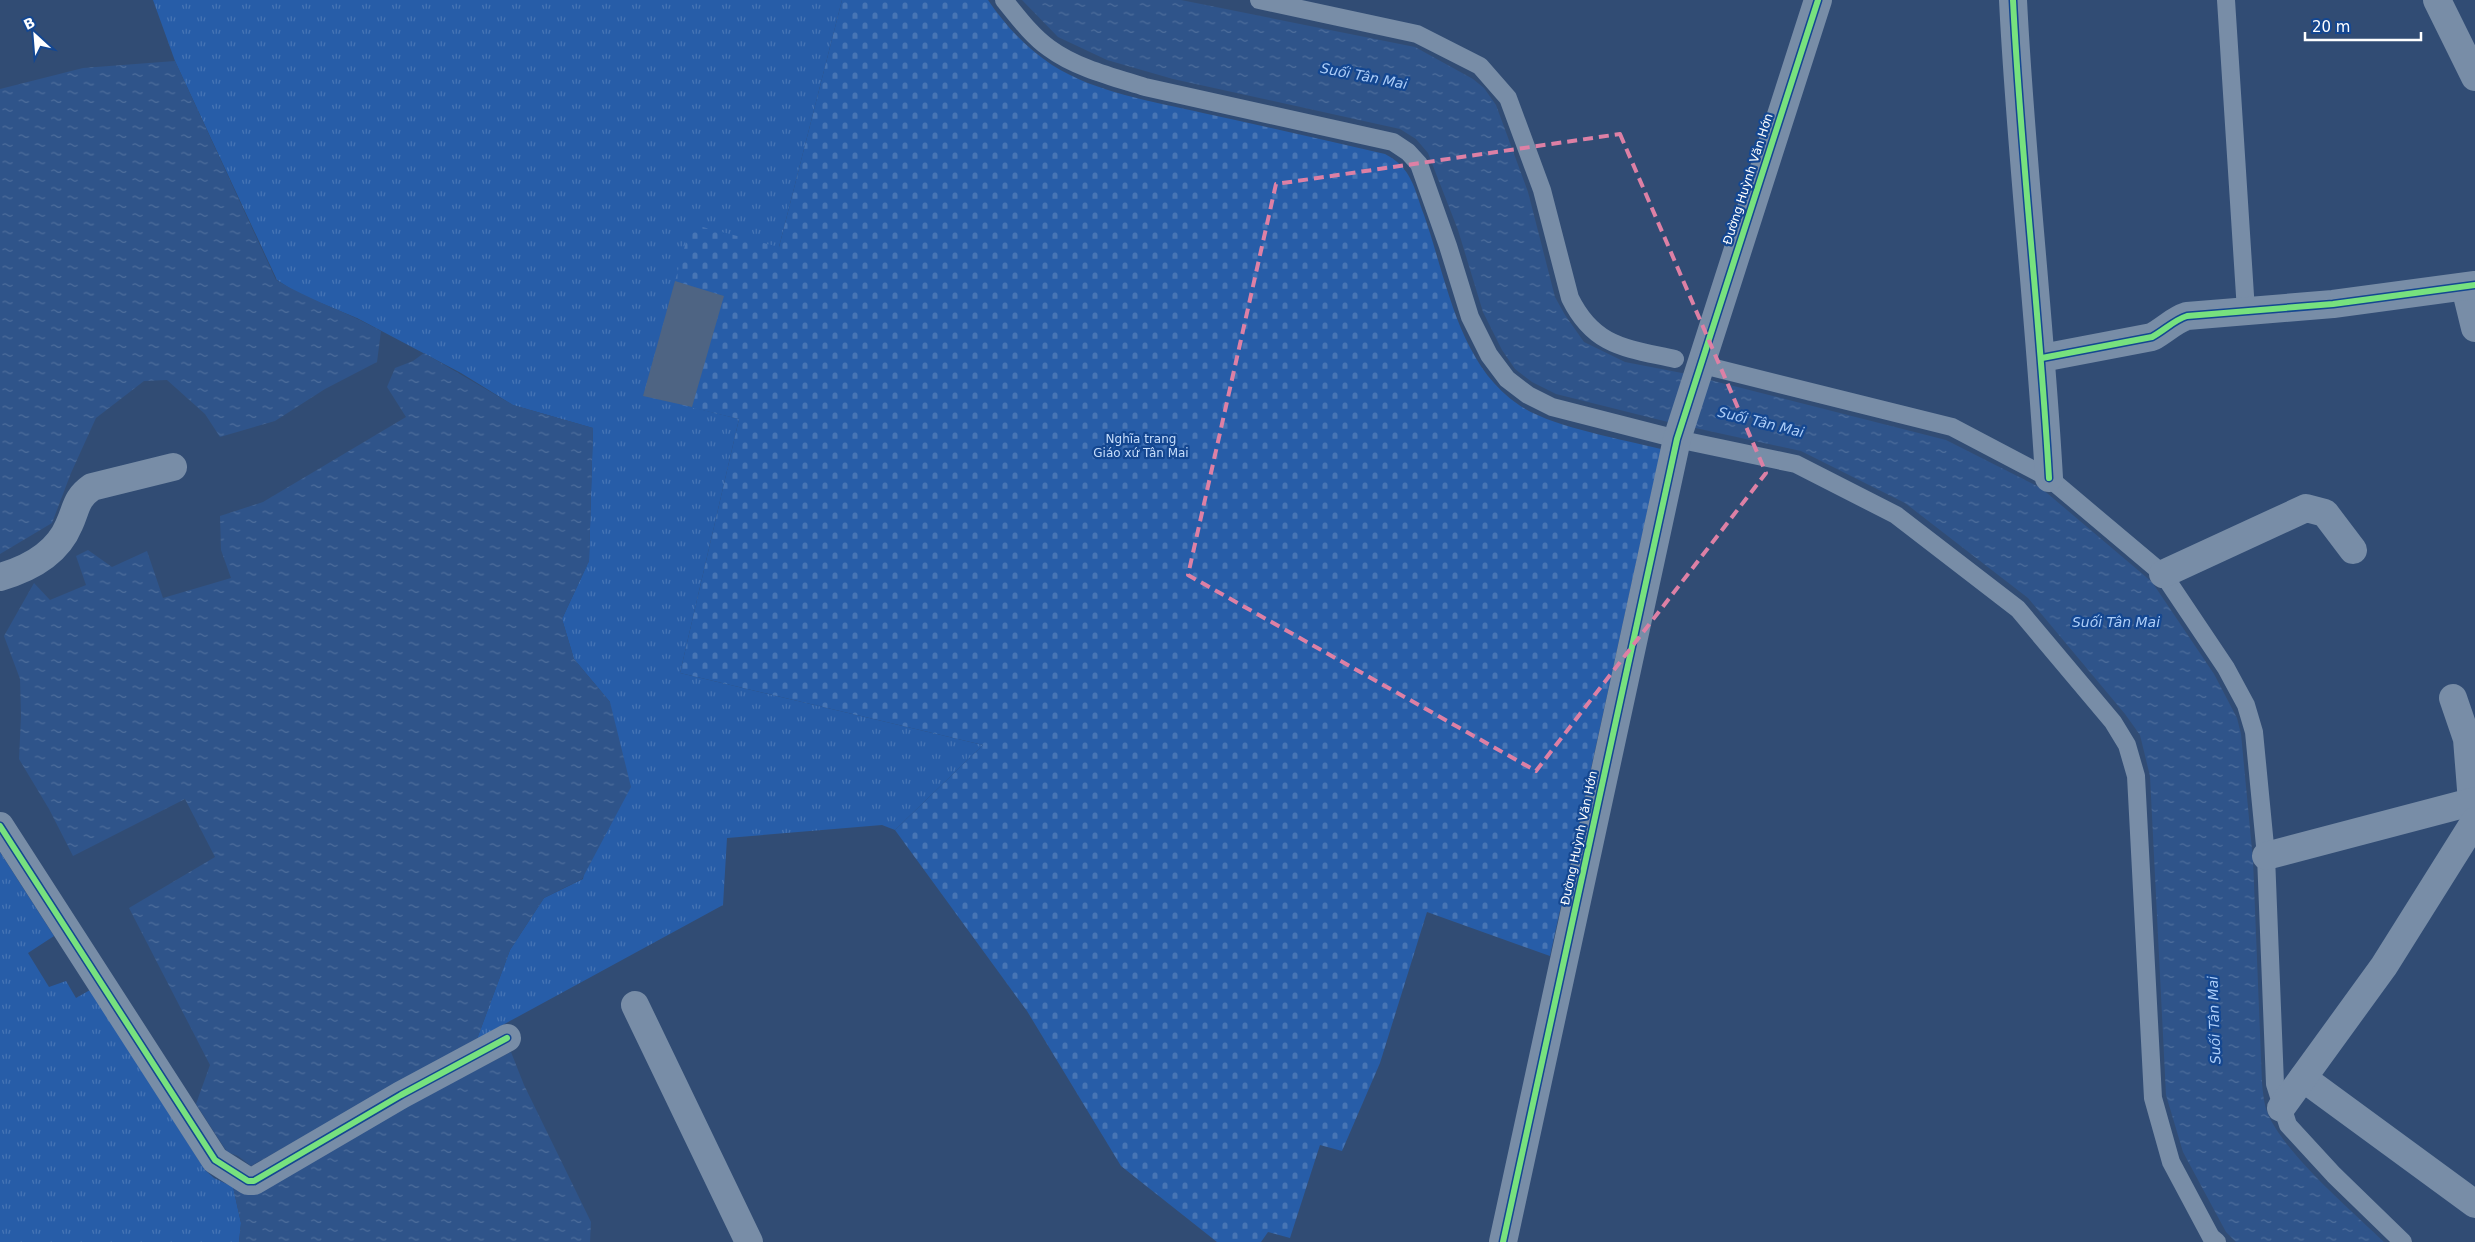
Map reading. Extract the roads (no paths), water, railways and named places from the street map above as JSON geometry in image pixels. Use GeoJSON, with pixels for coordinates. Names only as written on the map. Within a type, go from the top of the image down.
{"type":"FeatureCollection","features":[{"type":"Feature","properties":{"kind":"street","name":"Đường Huỳnh Văn Hớn"},"geometry":{"type":"LineString","coordinates":[[1502,1242],[1677,439],[1687,362],[1818,0]]}},
{"type":"Feature","properties":{"kind":"street"},"geometry":{"type":"LineString","coordinates":[[2013,0],[2019,117],[2042,358],[2049,478]]}},
{"type":"Feature","properties":{"kind":"street"},"geometry":{"type":"LineString","coordinates":[[2437,0],[2475,77]]}},
{"type":"Feature","properties":{"kind":"street"},"geometry":{"type":"LineString","coordinates":[[2042,358],[2152,337],[2163,332],[2176,320],[2188,316],[2333,304],[2470,286],[2475,328]]}},
{"type":"Feature","properties":{"kind":"street"},"geometry":{"type":"LineString","coordinates":[[0,577],[19,572],[56,548],[69,526],[74,507],[83,493],[92,487],[172,467]]}},
{"type":"Feature","properties":{"kind":"street"},"geometry":{"type":"LineString","coordinates":[[2163,574],[2306,508],[2325,513],[2353,550]]}},
{"type":"Feature","properties":{"kind":"street"},"geometry":{"type":"LineString","coordinates":[[2281,1108],[2384,966],[2474,809],[2467,739],[2453,698]]}},
{"type":"Feature","properties":{"kind":"street"},"geometry":{"type":"LineString","coordinates":[[2266,856],[2474,809]]}},
{"type":"Feature","properties":{"kind":"street"},"geometry":{"type":"LineString","coordinates":[[0,826],[215,1160],[248,1181],[254,1181],[401,1095],[507,1038]]}},
{"type":"Feature","properties":{"kind":"street"},"geometry":{"type":"LineString","coordinates":[[635,1004],[749,1242]]}},
{"type":"Feature","properties":{"kind":"street"},"geometry":{"type":"LineString","coordinates":[[2303,1078],[2475,1204]]}},
{"type":"Feature","properties":{"kind":"lane"},"geometry":{"type":"LineString","coordinates":[[1004,0],[1029,30],[1049,48],[1074,62],[1108,76],[1145,87],[1393,142],[1408,152],[1418,164],[1448,246],[1470,317],[1489,355],[1507,379],[1528,395],[1552,407],[1677,439],[1796,464],[1896,515],[2018,609],[2113,722],[2127,745],[2136,776],[2153,1098],[2171,1162],[2211,1236],[2217,1242]]}},
{"type":"Feature","properties":{"kind":"lane"},"geometry":{"type":"LineString","coordinates":[[1259,0],[1417,34],[1480,66],[1508,98],[1542,190],[1570,298],[1577,312],[1591,330],[1611,343],[1952,427],[2049,478],[2163,574],[2226,668],[2246,705],[2254,732],[2266,856],[2276,1084],[2281,1108],[2288,1125],[2334,1175],[2403,1242]]}},
{"type":"Feature","properties":{"kind":"lane"},"geometry":{"type":"LineString","coordinates":[[2226,0],[2246,311]]}},
{"type":"Feature","properties":{"kind":"water","name":"Suối Tân Mai"},"geometry":{"type":"Polygon","coordinates":[[[1022,0],[1181,0],[1415,47],[1473,79],[1484,88],[1496,105],[1528,192],[1555,297],[1584,342],[1625,362],[1682,373],[1946,440],[2041,488],[2152,582],[2214,674],[2237,718],[2241,734],[2253,860],[2262,1083],[2268,1114],[2277,1130],[2303,1164],[2384,1242],[2236,1242],[2226,1232],[2183,1152],[2166,1095],[2150,776],[2140,735],[2125,714],[2028,598],[1905,503],[1801,451],[1668,422],[1556,394],[1532,382],[1515,369],[1502,350],[1483,312],[1458,230],[1428,153],[1416,139],[1400,129],[1173,79],[1107,60],[1058,37],[1022,0]]]}},
{"type":"Feature","properties":{"kind":"water"},"geometry":{"type":"Polygon","coordinates":[[[175,61],[276,280],[381,331],[377,362],[325,389],[275,421],[220,437],[205,414],[167,380],[144,381],[96,418],[71,473],[52,523],[0,554],[0,89],[83,68],[175,61]]]}},
{"type":"Feature","properties":{"kind":"water"},"geometry":{"type":"Polygon","coordinates":[[[424,353],[513,405],[593,428],[589,561],[562,619],[574,659],[610,702],[631,787],[582,879],[544,898],[510,950],[477,1039],[251,1166],[238,1156],[227,1152],[196,1104],[210,1065],[129,908],[215,857],[185,799],[73,856],[49,809],[19,759],[20,679],[4,636],[34,583],[50,600],[86,585],[76,556],[88,550],[112,567],[147,551],[163,598],[231,578],[221,550],[220,516],[263,502],[406,417],[387,387],[395,368],[413,361],[424,353]]]}},
{"type":"Feature","properties":{"kind":"water"},"geometry":{"type":"Polygon","coordinates":[[[511,1052],[524,1085],[591,1222],[590,1242],[239,1242],[241,1223],[233,1187],[242,1193],[257,1194],[407,1106],[511,1052]]]}},
{"type":"Feature","properties":{"kind":"park label","name":"Nghĩa trang Giáo xứ Tân Mai"},"geometry":{"type":"Point","coordinates":[1141,446]}}]}
